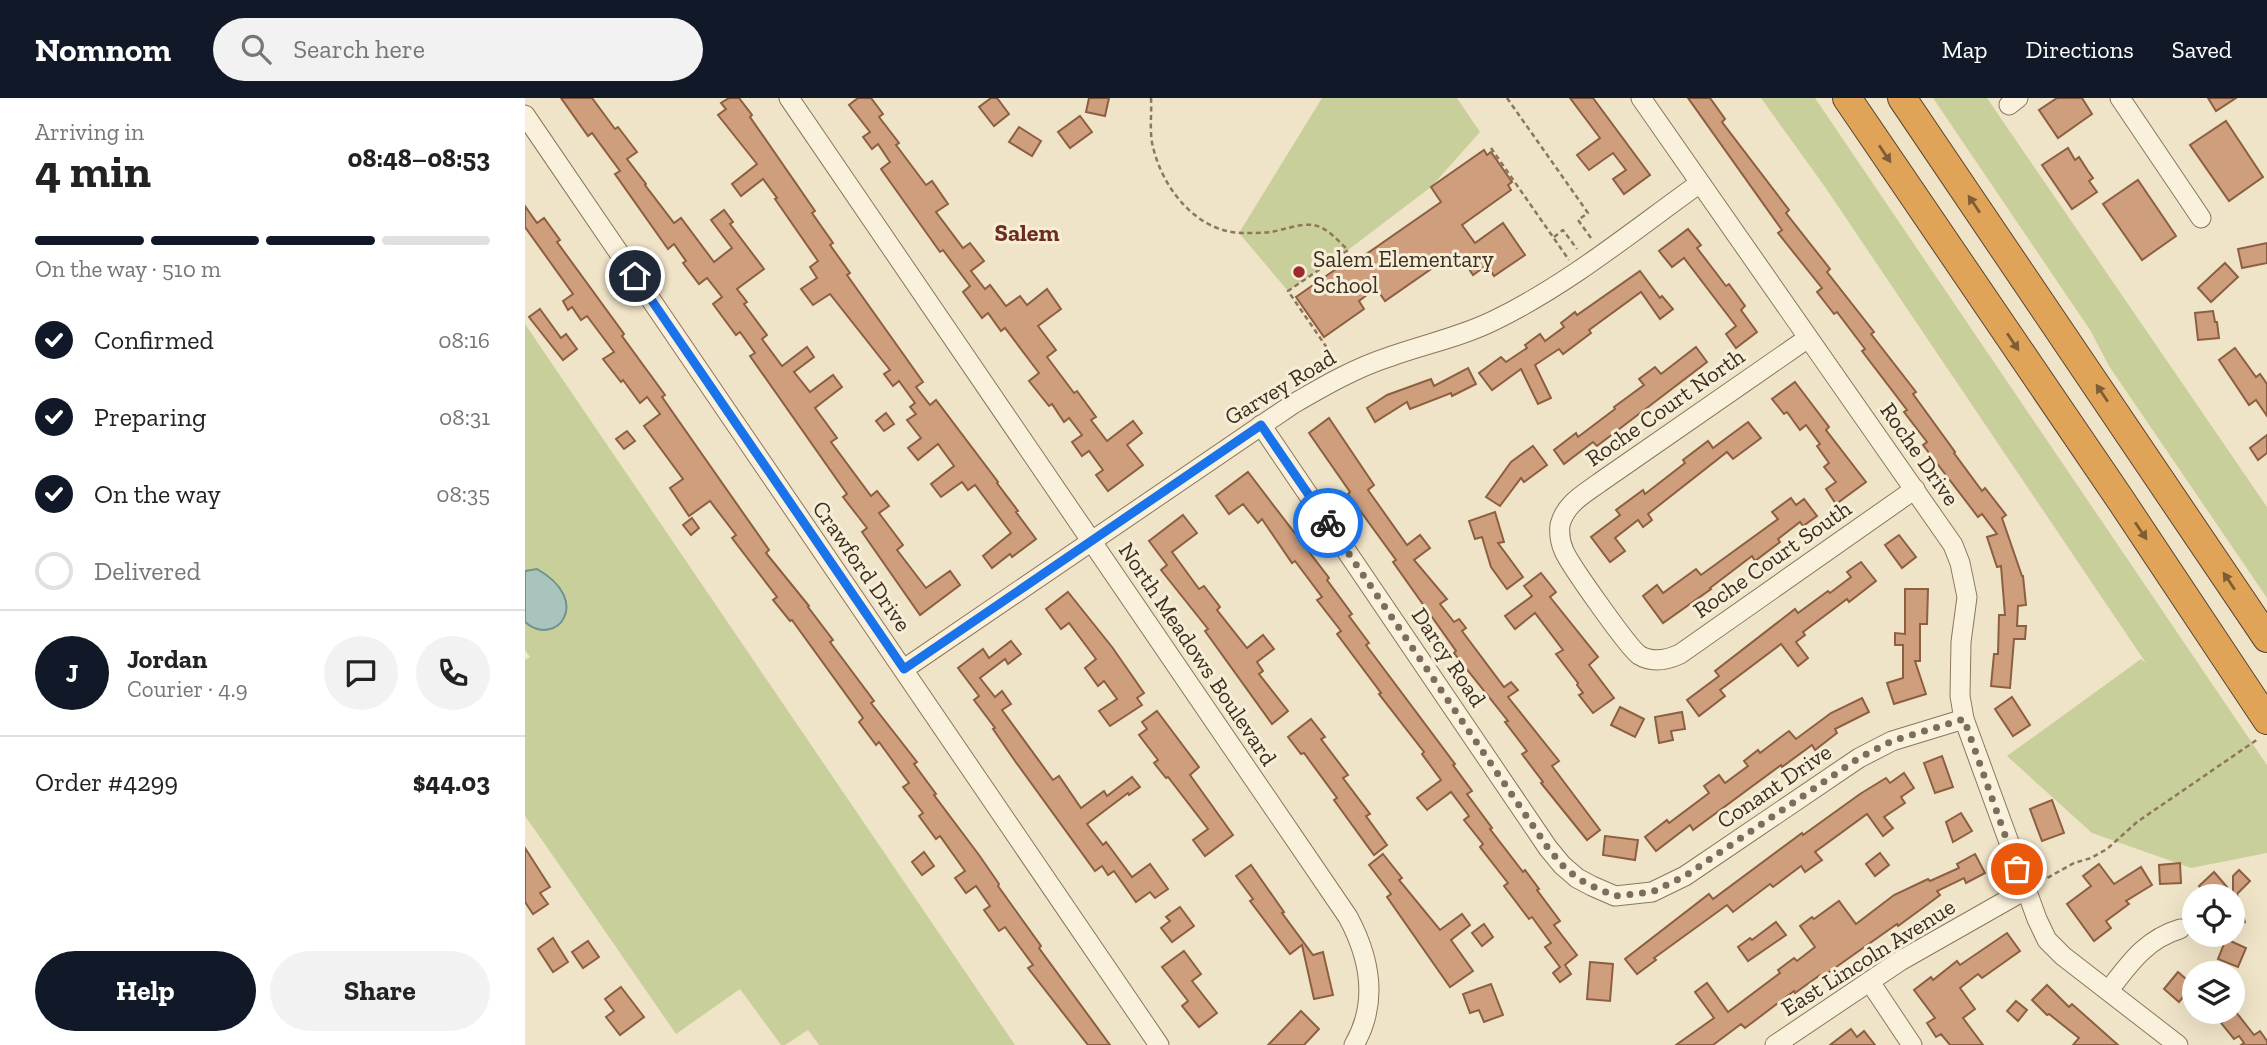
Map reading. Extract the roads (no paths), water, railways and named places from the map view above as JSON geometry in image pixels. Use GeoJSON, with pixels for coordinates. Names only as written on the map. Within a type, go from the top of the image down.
{"type":"FeatureCollection","features":[{"type":"Feature","properties":{"kind":"highway"},"geometry":{"type":"LineString","coordinates":[[1847,98],[2267,720]]}},
{"type":"Feature","properties":{"kind":"highway"},"geometry":{"type":"LineString","coordinates":[[1902,98],[2267,638]]}},
{"type":"Feature","properties":{"kind":"street","name":"North Meadows Boulevard"},"geometry":{"type":"LineString","coordinates":[[789,98],[1348,917],[1360,939],[1367,963],[1370,989],[1368,1013],[1354,1045]]}},
{"type":"Feature","properties":{"kind":"street","name":"Roche Drive"},"geometry":{"type":"LineString","coordinates":[[1641,98],[1953,545],[1965,580],[1967,597],[1961,642],[1960,696],[1964,719],[2025,890],[2047,940],[2063,956],[2178,1045]]}},
{"type":"Feature","properties":{"kind":"street"},"geometry":{"type":"LineString","coordinates":[[2120,98],[2201,218]]}},
{"type":"Feature","properties":{"kind":"street","name":"Crawford Drive"},"geometry":{"type":"LineString","coordinates":[[525,114],[1159,1045]]}},
{"type":"Feature","properties":{"kind":"street","name":"Garvey Road"},"geometry":{"type":"LineString","coordinates":[[904,669],[1261,425],[1346,374],[1390,356],[1453,338],[1494,321],[1546,292],[1700,183]]}},
{"type":"Feature","properties":{"kind":"street","name":"Roche Court North"},"geometry":{"type":"LineString","coordinates":[[1654,660],[1639,655],[1628,643],[1564,552],[1559,539],[1564,513],[1573,503],[1808,338]]}},
{"type":"Feature","properties":{"kind":"street","name":"Darcy Road"},"geometry":{"type":"LineString","coordinates":[[1261,425],[1548,848],[1577,878],[1615,896]]}},
{"type":"Feature","properties":{"kind":"street","name":"Roche Court South"},"geometry":{"type":"LineString","coordinates":[[1654,660],[1667,660],[1680,654],[1915,489]]}},
{"type":"Feature","properties":{"kind":"street","name":"Conant Drive"},"geometry":{"type":"LineString","coordinates":[[1615,896],[1652,892],[1685,876],[1859,758],[1892,741],[1964,719]]}},
{"type":"Feature","properties":{"kind":"street","name":"East Lincoln Avenue"},"geometry":{"type":"LineString","coordinates":[[1775,1045],[1938,938],[2025,890]]}},
{"type":"Feature","properties":{"kind":"street"},"geometry":{"type":"LineString","coordinates":[[2109,990],[2135,956],[2151,942],[2180,929]]}},
{"type":"Feature","properties":{"kind":"street"},"geometry":{"type":"LineString","coordinates":[[1870,982],[1912,1045]]}},
{"type":"Feature","properties":{"kind":"water"},"geometry":{"type":"Polygon","coordinates":[[[537,569],[554,582],[564,595],[564,618],[557,626],[548,630],[537,629],[525,622],[525,571],[537,569]]]}},
{"type":"Feature","properties":{"kind":"place","name":"Salem Elementary School"},"geometry":{"type":"Point","coordinates":[1299,272]}},
{"type":"Feature","properties":{"kind":"district","name":"Salem"},"geometry":{"type":"Point","coordinates":[1027,233]}}]}
